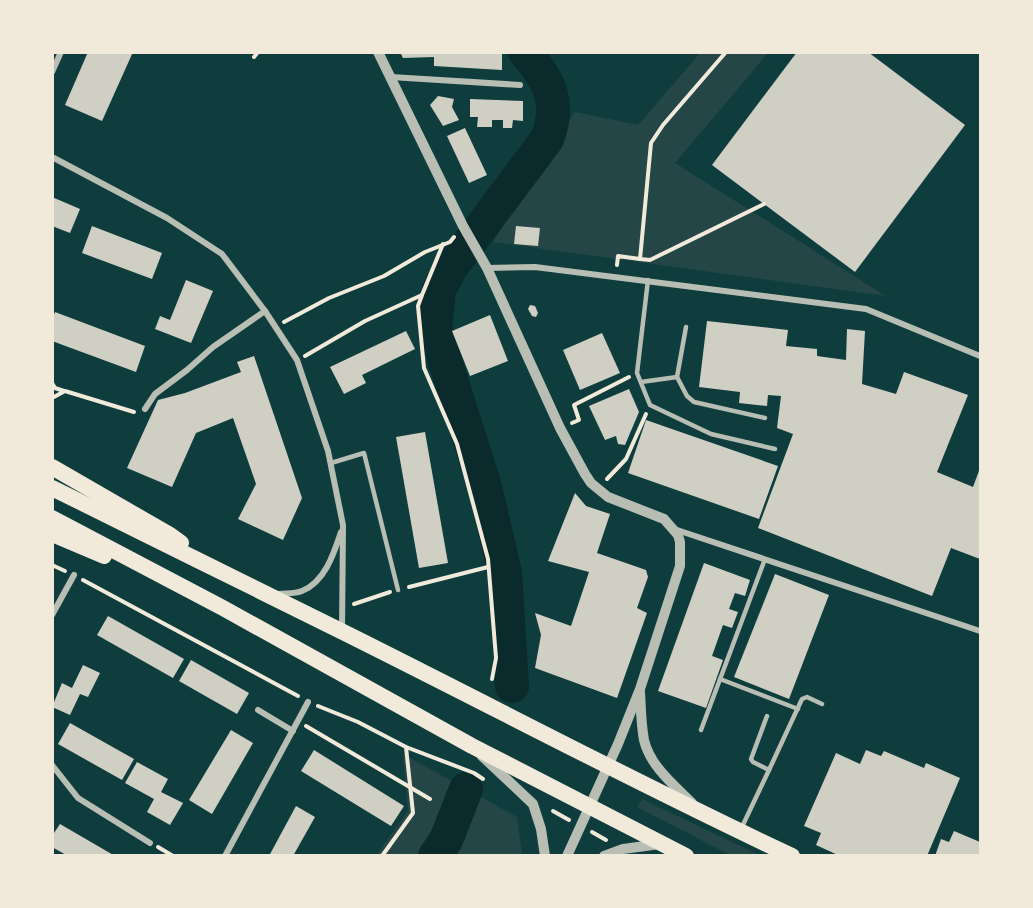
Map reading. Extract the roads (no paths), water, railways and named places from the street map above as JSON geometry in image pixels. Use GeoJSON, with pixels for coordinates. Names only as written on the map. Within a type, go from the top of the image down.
{"type":"FeatureCollection","features":[{"type":"Feature","properties":{"kind":"highway"},"geometry":{"type":"LineString","coordinates":[[52,467],[170,535],[212,568]]}},
{"type":"Feature","properties":{"kind":"highway"},"geometry":{"type":"LineString","coordinates":[[52,488],[342,631],[703,814],[792,855]]}},
{"type":"Feature","properties":{"kind":"highway"},"geometry":{"type":"LineString","coordinates":[[52,518],[224,608],[472,746],[687,855]]}},
{"type":"Feature","properties":{"kind":"highway"},"geometry":{"type":"LineString","coordinates":[[52,534],[224,608]]}},
{"type":"Feature","properties":{"kind":"street"},"geometry":{"type":"LineString","coordinates":[[52,72],[61,52]]}},
{"type":"Feature","properties":{"kind":"street"},"geometry":{"type":"LineString","coordinates":[[378,52],[460,231],[478,252],[487,268],[560,428],[585,474],[608,497],[664,519],[673,528],[680,542],[680,566],[640,689],[618,744],[567,855]]}},
{"type":"Feature","properties":{"kind":"street"},"geometry":{"type":"LineString","coordinates":[[391,77],[520,85]]}},
{"type":"Feature","properties":{"kind":"street"},"geometry":{"type":"LineString","coordinates":[[52,157],[167,218],[222,254],[265,311],[297,360],[331,463],[343,525],[342,631]]}},
{"type":"Feature","properties":{"kind":"street"},"geometry":{"type":"LineString","coordinates":[[487,268],[535,267],[866,309],[981,356]]}},
{"type":"Feature","properties":{"kind":"street"},"geometry":{"type":"LineString","coordinates":[[146,409],[155,394],[213,347],[265,311]]}},
{"type":"Feature","properties":{"kind":"street"},"geometry":{"type":"LineString","coordinates":[[270,596],[302,591],[321,575],[333,556],[343,525]]}},
{"type":"Feature","properties":{"kind":"street"},"geometry":{"type":"LineString","coordinates":[[673,528],[981,631]]}},
{"type":"Feature","properties":{"kind":"street"},"geometry":{"type":"LineString","coordinates":[[52,615],[74,575]]}},
{"type":"Feature","properties":{"kind":"street"},"geometry":{"type":"LineString","coordinates":[[640,689],[644,741],[649,752],[661,773],[703,814]]}},
{"type":"Feature","properties":{"kind":"street"},"geometry":{"type":"LineString","coordinates":[[225,855],[308,702]]}},
{"type":"Feature","properties":{"kind":"street"},"geometry":{"type":"LineString","coordinates":[[258,710],[293,731]]}},
{"type":"Feature","properties":{"kind":"street"},"geometry":{"type":"LineString","coordinates":[[472,746],[533,804],[541,829],[544,855]]}},
{"type":"Feature","properties":{"kind":"street"},"geometry":{"type":"LineString","coordinates":[[52,765],[78,798],[150,843]]}},
{"type":"Feature","properties":{"kind":"street"},"geometry":{"type":"LineString","coordinates":[[604,855],[630,848],[664,844]]}},
{"type":"Feature","properties":{"kind":"lane"},"geometry":{"type":"LineString","coordinates":[[648,280],[637,373],[650,405],[711,434],[775,449]]}},
{"type":"Feature","properties":{"kind":"lane"},"geometry":{"type":"LineString","coordinates":[[686,327],[677,378],[687,396],[694,402],[765,418]]}},
{"type":"Feature","properties":{"kind":"lane"},"geometry":{"type":"LineString","coordinates":[[641,382],[677,378]]}},
{"type":"Feature","properties":{"kind":"lane"},"geometry":{"type":"LineString","coordinates":[[331,463],[364,453],[398,590]]}},
{"type":"Feature","properties":{"kind":"lane"},"geometry":{"type":"LineString","coordinates":[[701,730],[765,559]]}},
{"type":"Feature","properties":{"kind":"lane"},"geometry":{"type":"LineString","coordinates":[[720,679],[798,709]]}},
{"type":"Feature","properties":{"kind":"lane"},"geometry":{"type":"LineString","coordinates":[[740,831],[804,698],[822,704]]}},
{"type":"Feature","properties":{"kind":"lane"},"geometry":{"type":"LineString","coordinates":[[767,716],[751,759],[769,770]]}},
{"type":"Feature","properties":{"kind":"waterway"},"geometry":{"type":"LineString","coordinates":[[512,686],[505,573],[485,487],[435,329],[439,290],[452,266],[547,139],[553,114],[551,93],[541,73],[525,52]]}},
{"type":"Feature","properties":{"kind":"waterway"},"geometry":{"type":"LineString","coordinates":[[435,856],[446,840],[466,789]]}}]}
